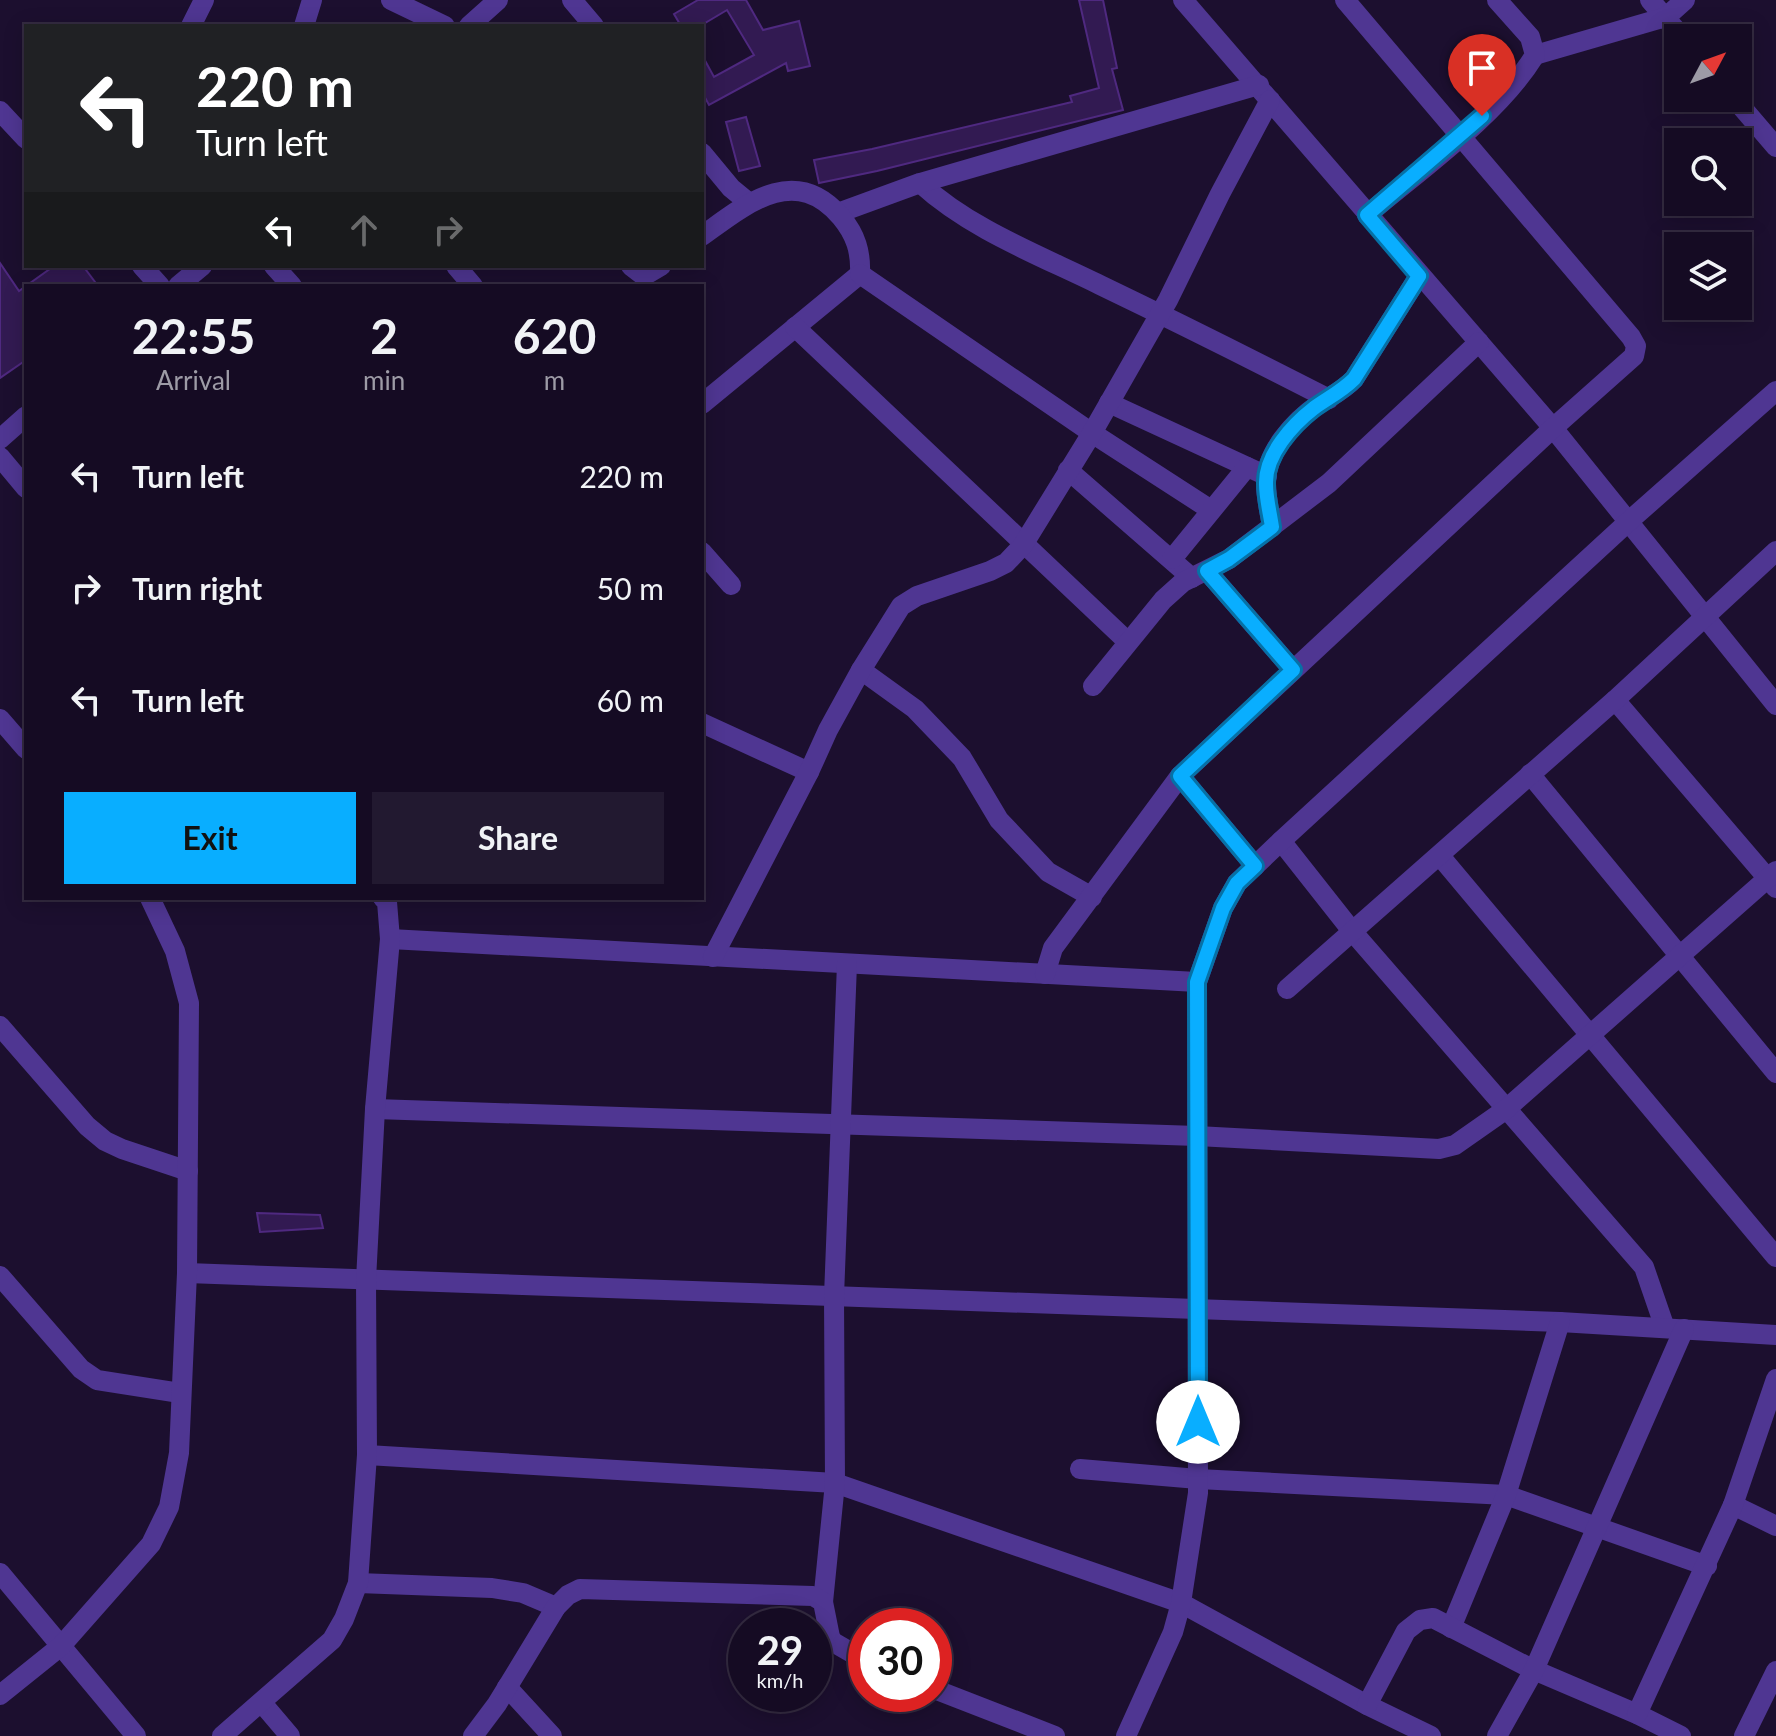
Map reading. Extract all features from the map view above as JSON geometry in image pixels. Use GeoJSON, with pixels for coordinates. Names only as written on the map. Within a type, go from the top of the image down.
{"type":"FeatureCollection","features":[{"type":"Feature","properties":{"kind":"street"},"geometry":{"type":"LineString","coordinates":[[192,24],[204,0]]}},
{"type":"Feature","properties":{"kind":"street"},"geometry":{"type":"LineString","coordinates":[[305,24],[312,0]]}},
{"type":"Feature","properties":{"kind":"street"},"geometry":{"type":"LineString","coordinates":[[391,0],[441,24]]}},
{"type":"Feature","properties":{"kind":"street"},"geometry":{"type":"LineString","coordinates":[[471,24],[498,0]]}},
{"type":"Feature","properties":{"kind":"street"},"geometry":{"type":"LineString","coordinates":[[572,0],[592,24]]}},
{"type":"Feature","properties":{"kind":"street"},"geometry":{"type":"LineString","coordinates":[[1183,0],[1553,428],[1776,705]]}},
{"type":"Feature","properties":{"kind":"street"},"geometry":{"type":"LineString","coordinates":[[1045,974],[1053,948],[1180,776],[1634,356],[1636,346],[1631,337],[1345,0]]}},
{"type":"Feature","properties":{"kind":"street"},"geometry":{"type":"LineString","coordinates":[[1497,0],[1530,37],[1535,55]]}},
{"type":"Feature","properties":{"kind":"street"},"geometry":{"type":"LineString","coordinates":[[1650,0],[1672,24]]}},
{"type":"Feature","properties":{"kind":"street"},"geometry":{"type":"LineString","coordinates":[[1367,215],[1461,136],[1503,95],[1535,55],[1666,17],[1685,0]]}},
{"type":"Feature","properties":{"kind":"street"},"geometry":{"type":"LineString","coordinates":[[838,213],[920,183],[1264,93]]}},
{"type":"Feature","properties":{"kind":"street"},"geometry":{"type":"LineString","coordinates":[[713,957],[828,730],[901,606],[917,596],[1006,563],[1023,545],[1160,314],[1264,93]]}},
{"type":"Feature","properties":{"kind":"street"},"geometry":{"type":"LineString","coordinates":[[0,111],[24,137]]}},
{"type":"Feature","properties":{"kind":"street"},"geometry":{"type":"LineString","coordinates":[[1746,112],[1776,147]]}},
{"type":"Feature","properties":{"kind":"street"},"geometry":{"type":"LineString","coordinates":[[704,155],[731,188],[748,202]]}},
{"type":"Feature","properties":{"kind":"street"},"geometry":{"type":"LineString","coordinates":[[920,183],[936,198],[967,218],[1329,399]]}},
{"type":"Feature","properties":{"kind":"street"},"geometry":{"type":"LineString","coordinates":[[704,235],[748,202],[793,189],[816,195],[838,213],[854,237],[861,255],[860,274],[704,402]]}},
{"type":"Feature","properties":{"kind":"street"},"geometry":{"type":"LineString","coordinates":[[144,268],[158,284]]}},
{"type":"Feature","properties":{"kind":"street"},"geometry":{"type":"LineString","coordinates":[[180,284],[200,268]]}},
{"type":"Feature","properties":{"kind":"street"},"geometry":{"type":"LineString","coordinates":[[276,268],[290,284]]}},
{"type":"Feature","properties":{"kind":"street"},"geometry":{"type":"LineString","coordinates":[[458,268],[471,284]]}},
{"type":"Feature","properties":{"kind":"street"},"geometry":{"type":"LineString","coordinates":[[634,268],[644,276],[658,268]]}},
{"type":"Feature","properties":{"kind":"street"},"geometry":{"type":"LineString","coordinates":[[860,274],[1092,433],[1211,510]]}},
{"type":"Feature","properties":{"kind":"street"},"geometry":{"type":"LineString","coordinates":[[1272,527],[1265,483],[1269,465],[1282,440],[1302,417],[1354,379],[1419,276]]}},
{"type":"Feature","properties":{"kind":"street"},"geometry":{"type":"LineString","coordinates":[[795,327],[1128,642]]}},
{"type":"Feature","properties":{"kind":"street"},"geometry":{"type":"LineString","coordinates":[[1093,686],[1163,600],[1199,574],[1229,559],[1329,483],[1479,342]]}},
{"type":"Feature","properties":{"kind":"street"},"geometry":{"type":"LineString","coordinates":[[1126,1736],[1173,1632],[1181,1603],[1198,1493],[1197,982],[1223,908],[1237,883],[1281,841],[1628,522],[1776,391]]}},
{"type":"Feature","properties":{"kind":"street"},"geometry":{"type":"LineString","coordinates":[[1109,403],[1267,476]]}},
{"type":"Feature","properties":{"kind":"street"},"geometry":{"type":"LineString","coordinates":[[0,439],[24,418]]}},
{"type":"Feature","properties":{"kind":"street"},"geometry":{"type":"LineString","coordinates":[[0,457],[24,486]]}},
{"type":"Feature","properties":{"kind":"street"},"geometry":{"type":"LineString","coordinates":[[1172,559],[1247,467]]}},
{"type":"Feature","properties":{"kind":"street"},"geometry":{"type":"LineString","coordinates":[[1068,470],[1172,559],[1199,574],[1293,670]]}},
{"type":"Feature","properties":{"kind":"street"},"geometry":{"type":"LineString","coordinates":[[1287,989],[1615,700],[1776,551]]}},
{"type":"Feature","properties":{"kind":"street"},"geometry":{"type":"LineString","coordinates":[[704,554],[731,585]]}},
{"type":"Feature","properties":{"kind":"street"},"geometry":{"type":"LineString","coordinates":[[861,670],[915,709],[962,758],[999,820],[1048,872],[1092,897]]}},
{"type":"Feature","properties":{"kind":"street"},"geometry":{"type":"LineString","coordinates":[[375,1109],[1197,1136],[1439,1149],[1455,1145],[1505,1110],[1773,879],[1615,700]]}},
{"type":"Feature","properties":{"kind":"street"},"geometry":{"type":"LineString","coordinates":[[0,719],[24,747]]}},
{"type":"Feature","properties":{"kind":"street"},"geometry":{"type":"LineString","coordinates":[[704,724],[809,772]]}},
{"type":"Feature","properties":{"kind":"street"},"geometry":{"type":"LineString","coordinates":[[1530,774],[1776,1073]]}},
{"type":"Feature","properties":{"kind":"street"},"geometry":{"type":"LineString","coordinates":[[1180,776],[1255,866]]}},
{"type":"Feature","properties":{"kind":"street"},"geometry":{"type":"LineString","coordinates":[[1281,841],[1352,931],[1644,1267],[1675,1329],[1598,1527],[1534,1670],[1497,1736]]}},
{"type":"Feature","properties":{"kind":"street"},"geometry":{"type":"LineString","coordinates":[[1440,856],[1776,1257]]}},
{"type":"Feature","properties":{"kind":"street"},"geometry":{"type":"LineString","coordinates":[[0,1695],[61,1646],[151,1544],[169,1507],[179,1453],[187,1273],[189,1003],[175,951],[151,900]]}},
{"type":"Feature","properties":{"kind":"street"},"geometry":{"type":"LineString","coordinates":[[222,1736],[332,1640],[358,1583],[367,1455],[366,1280],[375,1109],[390,939],[387,900]]}},
{"type":"Feature","properties":{"kind":"street"},"geometry":{"type":"LineString","coordinates":[[390,939],[1197,982]]}},
{"type":"Feature","properties":{"kind":"street"},"geometry":{"type":"LineString","coordinates":[[847,964],[834,1296],[835,1483],[823,1602],[830,1637],[848,1651]]}},
{"type":"Feature","properties":{"kind":"street"},"geometry":{"type":"LineString","coordinates":[[0,1026],[87,1126],[105,1141],[188,1171]]}},
{"type":"Feature","properties":{"kind":"street"},"geometry":{"type":"LineString","coordinates":[[187,1273],[1560,1322],[1776,1335]]}},
{"type":"Feature","properties":{"kind":"street"},"geometry":{"type":"LineString","coordinates":[[0,1276],[81,1369],[97,1380],[180,1393]]}},
{"type":"Feature","properties":{"kind":"street"},"geometry":{"type":"LineString","coordinates":[[1451,1628],[1506,1495],[1560,1322]]}},
{"type":"Feature","properties":{"kind":"street"},"geometry":{"type":"LineString","coordinates":[[1637,1714],[1707,1566],[1770,1419],[1776,1379]]}},
{"type":"Feature","properties":{"kind":"street"},"geometry":{"type":"LineString","coordinates":[[367,1455],[835,1483],[1181,1603],[1367,1705],[1431,1736]]}},
{"type":"Feature","properties":{"kind":"street"},"geometry":{"type":"LineString","coordinates":[[1080,1469],[1198,1479],[1506,1495],[1707,1566]]}},
{"type":"Feature","properties":{"kind":"street"},"geometry":{"type":"LineString","coordinates":[[1733,1505],[1776,1526]]}},
{"type":"Feature","properties":{"kind":"street"},"geometry":{"type":"LineString","coordinates":[[0,1573],[136,1736]]}},
{"type":"Feature","properties":{"kind":"street"},"geometry":{"type":"LineString","coordinates":[[358,1583],[492,1588],[523,1593],[556,1607]]}},
{"type":"Feature","properties":{"kind":"street"},"geometry":{"type":"LineString","coordinates":[[473,1736],[556,1607],[580,1589],[813,1596],[823,1602]]}},
{"type":"Feature","properties":{"kind":"street"},"geometry":{"type":"LineString","coordinates":[[1367,1705],[1406,1631],[1420,1620],[1433,1618],[1534,1670],[1681,1736]]}},
{"type":"Feature","properties":{"kind":"street"},"geometry":{"type":"LineString","coordinates":[[1744,1736],[1776,1671]]}},
{"type":"Feature","properties":{"kind":"street"},"geometry":{"type":"LineString","coordinates":[[507,1687],[552,1736]]}},
{"type":"Feature","properties":{"kind":"street"},"geometry":{"type":"LineString","coordinates":[[952,1696],[1055,1736]]}},
{"type":"Feature","properties":{"kind":"street"},"geometry":{"type":"LineString","coordinates":[[262,1703],[290,1736]]}},
{"type":"Feature","properties":{"kind":"building"},"geometry":{"type":"Polygon","coordinates":[[[698,0],[746,0],[763,30],[799,21],[810,66],[788,71],[786,63],[709,105],[704,96],[704,59],[714,77],[754,55],[727,10],[703,24],[680,24],[674,14],[698,0]]]}},
{"type":"Feature","properties":{"kind":"building"},"geometry":{"type":"Polygon","coordinates":[[[1079,0],[1103,0],[1117,68],[1112,69],[1123,110],[819,183],[814,160],[1072,102],[1070,96],[1099,88],[1079,0]]]}},
{"type":"Feature","properties":{"kind":"building"},"geometry":{"type":"Polygon","coordinates":[[[746,117],[760,166],[739,171],[726,122],[746,117]]]}},
{"type":"Feature","properties":{"kind":"building"},"geometry":{"type":"Polygon","coordinates":[[[0,263],[19,291],[24,287],[24,361],[0,378],[0,263]]]}},
{"type":"Feature","properties":{"kind":"building"},"geometry":{"type":"Polygon","coordinates":[[[51,268],[84,268],[96,284],[29,284],[51,268]]]}},
{"type":"Feature","properties":{"kind":"building"},"geometry":{"type":"Polygon","coordinates":[[[257,1213],[320,1215],[323,1228],[260,1232],[257,1213]]]}},
{"type":"Feature","properties":{"kind":"route"},"geometry":{"type":"LineString","coordinates":[[1198,1422],[1197,982],[1223,908],[1237,883],[1255,866],[1180,776],[1293,670],[1207,571],[1272,527],[1265,483],[1269,465],[1282,440],[1302,417],[1354,379],[1419,276],[1367,215],[1482,116]]}}]}
